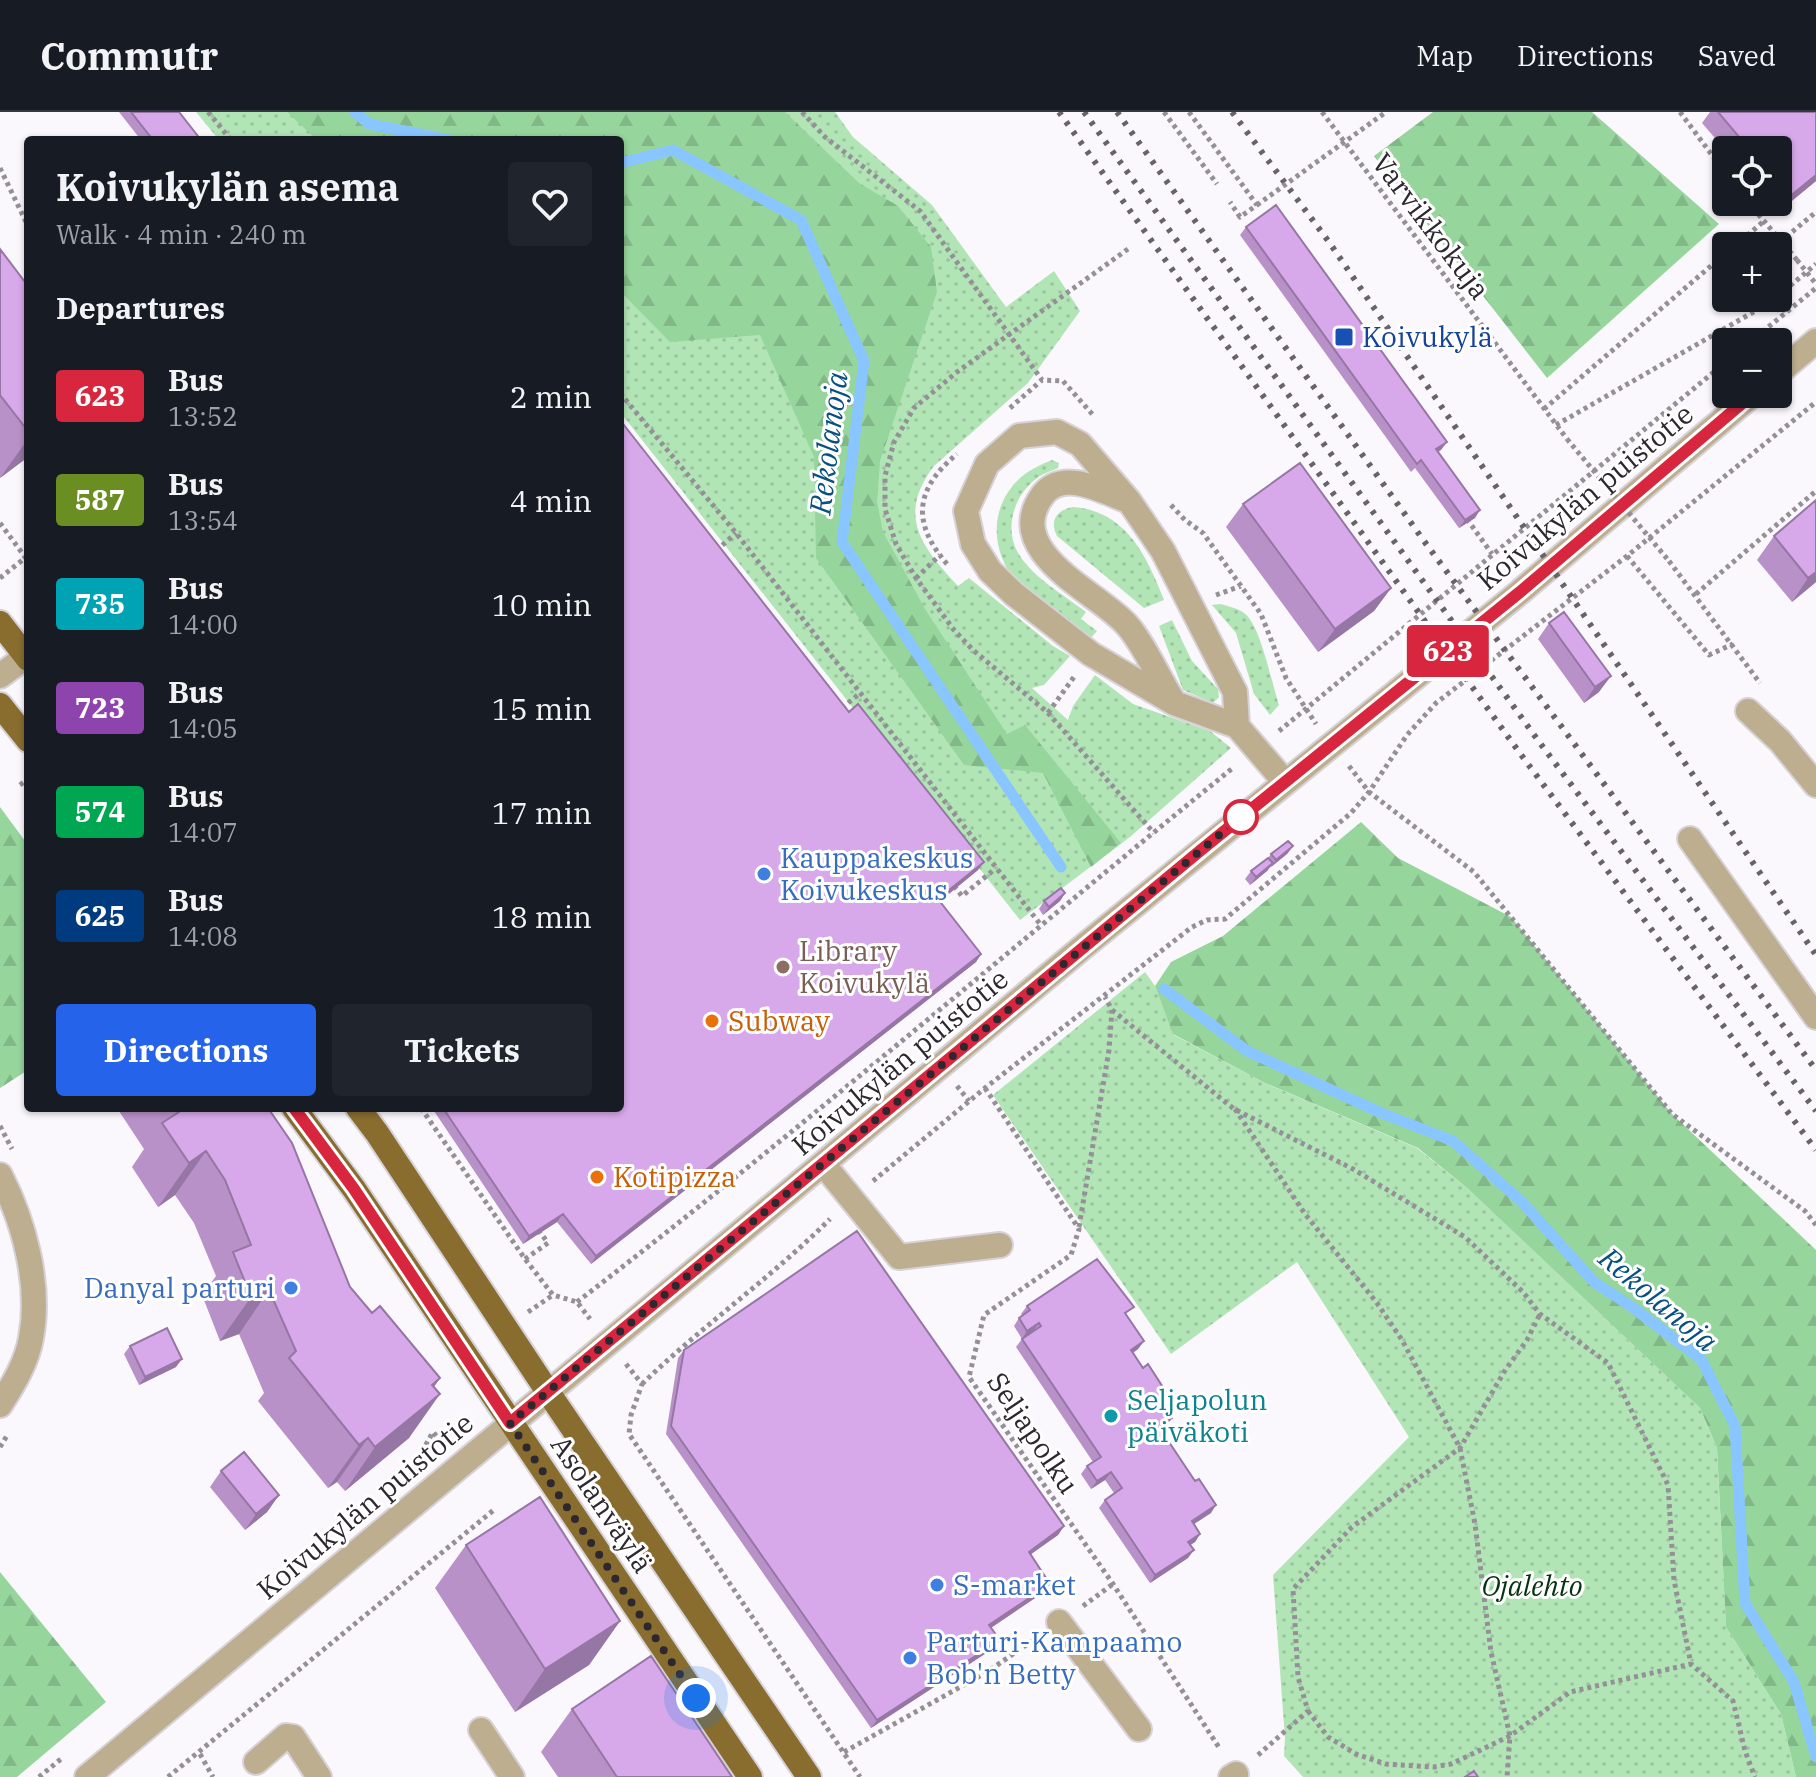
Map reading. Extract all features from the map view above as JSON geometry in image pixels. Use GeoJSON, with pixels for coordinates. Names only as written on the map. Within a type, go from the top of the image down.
{"type":"FeatureCollection","features":[{"type":"Feature","properties":{"kind":"main road"},"geometry":{"type":"LineString","coordinates":[[0,623],[24,653]]}},
{"type":"Feature","properties":{"kind":"main road"},"geometry":{"type":"LineString","coordinates":[[0,705],[24,735]]}},
{"type":"Feature","properties":{"kind":"main road","name":"Asolanväylä"},"geometry":{"type":"LineString","coordinates":[[297,1112],[354,1189],[750,1777]]}},
{"type":"Feature","properties":{"kind":"main road","name":"Asolanväylä"},"geometry":{"type":"LineString","coordinates":[[361,1112],[809,1777]]}},
{"type":"Feature","properties":{"kind":"street"},"geometry":{"type":"LineString","coordinates":[[1792,361],[1816,341]]}},
{"type":"Feature","properties":{"kind":"street","name":"Koivukylän puistotie"},"geometry":{"type":"LineString","coordinates":[[87,1777],[1285,782],[1520,592],[1737,408]]}},
{"type":"Feature","properties":{"kind":"street"},"geometry":{"type":"LineString","coordinates":[[1237,726],[1235,692],[1163,551],[1129,501],[1080,444],[1057,432],[1019,436],[987,464],[966,511],[973,544],[990,571],[1014,594],[1091,654],[1174,703],[1237,726],[1285,782]]}},
{"type":"Feature","properties":{"kind":"street"},"geometry":{"type":"LineString","coordinates":[[1129,501],[1064,481],[1043,494],[1033,516],[1034,537],[1046,559],[1127,625],[1174,703]]}},
{"type":"Feature","properties":{"kind":"street"},"geometry":{"type":"LineString","coordinates":[[0,676],[24,659]]}},
{"type":"Feature","properties":{"kind":"street"},"geometry":{"type":"LineString","coordinates":[[1748,711],[1780,741],[1816,785]]}},
{"type":"Feature","properties":{"kind":"street"},"geometry":{"type":"LineString","coordinates":[[1690,839],[1816,1017]]}},
{"type":"Feature","properties":{"kind":"street"},"geometry":{"type":"LineString","coordinates":[[824,1165],[899,1257],[1000,1245]]}},
{"type":"Feature","properties":{"kind":"street"},"geometry":{"type":"LineString","coordinates":[[0,1175],[14,1202],[26,1237],[33,1308],[31,1339],[17,1379],[0,1405]]}},
{"type":"Feature","properties":{"kind":"street"},"geometry":{"type":"LineString","coordinates":[[1059,1622],[1139,1729]]}},
{"type":"Feature","properties":{"kind":"street"},"geometry":{"type":"LineString","coordinates":[[481,1730],[512,1777]]}},
{"type":"Feature","properties":{"kind":"street"},"geometry":{"type":"LineString","coordinates":[[256,1762],[286,1736],[293,1737],[319,1777]]}},
{"type":"Feature","properties":{"kind":"path"},"geometry":{"type":"LineString","coordinates":[[208,112],[228,136]]}},
{"type":"Feature","properties":{"kind":"path"},"geometry":{"type":"LineString","coordinates":[[1164,112],[1217,184]]}},
{"type":"Feature","properties":{"kind":"path"},"geometry":{"type":"LineString","coordinates":[[1189,112],[1257,205]]}},
{"type":"Feature","properties":{"kind":"path","name":"Varvikkokuja"},"geometry":{"type":"LineString","coordinates":[[1322,112],[1556,425],[1696,594],[1767,693]]}},
{"type":"Feature","properties":{"kind":"path"},"geometry":{"type":"LineString","coordinates":[[1246,211],[1241,215],[1230,202],[1240,217],[1386,112]]}},
{"type":"Feature","properties":{"kind":"path"},"geometry":{"type":"LineString","coordinates":[[1680,112],[1712,155]]}},
{"type":"Feature","properties":{"kind":"path"},"geometry":{"type":"LineString","coordinates":[[0,168],[24,218]]}},
{"type":"Feature","properties":{"kind":"path"},"geometry":{"type":"LineString","coordinates":[[1792,232],[1816,212]]}},
{"type":"Feature","properties":{"kind":"path"},"geometry":{"type":"LineString","coordinates":[[1760,216],[1772,232]]}},
{"type":"Feature","properties":{"kind":"path"},"geometry":{"type":"LineString","coordinates":[[1751,232],[1764,221]]}},
{"type":"Feature","properties":{"kind":"path"},"geometry":{"type":"LineString","coordinates":[[1009,336],[1128,249]]}},
{"type":"Feature","properties":{"kind":"path"},"geometry":{"type":"LineString","coordinates":[[1766,328],[1816,286],[1792,255]]}},
{"type":"Feature","properties":{"kind":"path"},"geometry":{"type":"LineString","coordinates":[[1792,284],[1816,264]]}},
{"type":"Feature","properties":{"kind":"path"},"geometry":{"type":"LineString","coordinates":[[1544,409],[1712,265]]}},
{"type":"Feature","properties":{"kind":"path"},"geometry":{"type":"LineString","coordinates":[[1556,425],[1751,312]]}},
{"type":"Feature","properties":{"kind":"path"},"geometry":{"type":"LineString","coordinates":[[1334,685],[1712,373]]}},
{"type":"Feature","properties":{"kind":"path"},"geometry":{"type":"LineString","coordinates":[[624,398],[736,533],[1040,924]]}},
{"type":"Feature","properties":{"kind":"path"},"geometry":{"type":"LineString","coordinates":[[1755,1777],[1733,1701],[1691,1664],[1674,1580],[1668,1485],[1608,1363],[1540,1314],[1523,1292],[1465,1237],[1353,1169],[1234,1109],[1112,1010],[1105,997],[1192,927],[1207,920],[1225,919],[1351,813],[1407,735],[1436,703],[1627,556],[1816,402]]}},
{"type":"Feature","properties":{"kind":"path"},"geometry":{"type":"LineString","coordinates":[[1696,594],[1816,491]]}},
{"type":"Feature","properties":{"kind":"path"},"geometry":{"type":"LineString","coordinates":[[1458,508],[1492,554]]}},
{"type":"Feature","properties":{"kind":"path"},"geometry":{"type":"LineString","coordinates":[[0,523],[24,555]]}},
{"type":"Feature","properties":{"kind":"path"},"geometry":{"type":"LineString","coordinates":[[727,561],[718,549],[736,533]]}},
{"type":"Feature","properties":{"kind":"path"},"geometry":{"type":"LineString","coordinates":[[916,578],[940,555]]}},
{"type":"Feature","properties":{"kind":"path"},"geometry":{"type":"LineString","coordinates":[[1627,556],[1709,655],[1733,644]]}},
{"type":"Feature","properties":{"kind":"path"},"geometry":{"type":"LineString","coordinates":[[0,578],[24,561]]}},
{"type":"Feature","properties":{"kind":"path"},"geometry":{"type":"LineString","coordinates":[[1542,620],[1550,633]]}},
{"type":"Feature","properties":{"kind":"path"},"geometry":{"type":"LineString","coordinates":[[1048,713],[1082,666]]}},
{"type":"Feature","properties":{"kind":"path"},"geometry":{"type":"LineString","coordinates":[[850,719],[841,708],[859,694]]}},
{"type":"Feature","properties":{"kind":"path"},"geometry":{"type":"LineString","coordinates":[[1347,762],[1369,792],[1474,872],[1672,1114],[1805,1211],[1816,1225]]}},
{"type":"Feature","properties":{"kind":"path"},"geometry":{"type":"LineString","coordinates":[[20,785],[24,782]]}},
{"type":"Feature","properties":{"kind":"path"},"geometry":{"type":"LineString","coordinates":[[577,1302],[913,1033],[1040,924],[1204,791]]}},
{"type":"Feature","properties":{"kind":"path"},"geometry":{"type":"LineString","coordinates":[[945,874],[962,896],[995,869]]}},
{"type":"Feature","properties":{"kind":"path","name":"Seljapolku"},"geometry":{"type":"LineString","coordinates":[[1112,1010],[1109,1050],[1079,1229],[1071,1255],[984,1315],[969,1377],[1113,1584],[1234,1776]]}},
{"type":"Feature","properties":{"kind":"path"},"geometry":{"type":"LineString","coordinates":[[985,1088],[1079,1229]]}},
{"type":"Feature","properties":{"kind":"path"},"geometry":{"type":"LineString","coordinates":[[1234,1109],[1305,1214],[1377,1303],[1402,1340],[1460,1448],[1475,1524],[1491,1652],[1510,1736],[1507,1777]]}},
{"type":"Feature","properties":{"kind":"path"},"geometry":{"type":"LineString","coordinates":[[424,1112],[553,1295],[577,1302],[642,1384],[631,1415],[629,1434],[860,1777]]}},
{"type":"Feature","properties":{"kind":"path"},"geometry":{"type":"LineString","coordinates":[[525,1259],[548,1243],[532,1222]]}},
{"type":"Feature","properties":{"kind":"path"},"geometry":{"type":"LineString","coordinates":[[1540,1314],[1460,1448],[1352,1527],[1293,1589],[1298,1677],[1308,1711],[1328,1737],[1356,1754],[1386,1764],[1434,1767],[1451,1764],[1510,1736],[1570,1692],[1691,1664]]}},
{"type":"Feature","properties":{"kind":"path"},"geometry":{"type":"LineString","coordinates":[[168,1777],[200,1754],[495,1509]]}},
{"type":"Feature","properties":{"kind":"path"},"geometry":{"type":"LineString","coordinates":[[844,1752],[987,1672],[1113,1584]]}},
{"type":"Feature","properties":{"kind":"path"},"geometry":{"type":"LineString","coordinates":[[1234,1776],[1308,1711]]}},
{"type":"Feature","properties":{"kind":"path"},"geometry":{"type":"LineString","coordinates":[[200,1754],[213,1777]]}},
{"type":"Feature","properties":{"kind":"green space"},"geometry":{"type":"Polygon","coordinates":[[[196,112],[835,112],[853,137],[932,205],[1006,307],[1054,271],[1080,311],[1028,383],[934,466],[923,484],[915,516],[925,544],[958,586],[969,578],[1053,646],[1070,656],[1044,685],[1032,688],[1068,720],[1073,706],[1095,675],[1133,704],[1210,731],[1231,748],[1130,837],[1020,920],[624,417],[624,136],[216,136],[196,112]]]}},
{"type":"Feature","properties":{"kind":"green space"},"geometry":{"type":"Polygon","coordinates":[[[287,112],[785,112],[859,183],[898,206],[931,247],[937,292],[880,461],[877,502],[883,532],[925,609],[1007,734],[1025,725],[1121,843],[1091,867],[1043,773],[964,765],[816,558],[814,457],[760,335],[670,342],[624,295],[624,136],[313,136],[287,112]]]}},
{"type":"Feature","properties":{"kind":"green space"},"geometry":{"type":"Polygon","coordinates":[[[1433,112],[1592,112],[1719,224],[1547,378],[1374,156],[1433,112]]]}},
{"type":"Feature","properties":{"kind":"green space"},"geometry":{"type":"Polygon","coordinates":[[[1052,460],[1059,463],[1058,468],[1036,479],[1016,504],[1012,536],[1020,556],[1034,572],[1086,612],[1081,619],[1097,631],[1090,639],[1020,585],[1004,563],[997,538],[999,512],[1011,488],[1035,468],[1052,460]]]}},
{"type":"Feature","properties":{"kind":"green space"},"geometry":{"type":"Polygon","coordinates":[[[1073,507],[1107,517],[1132,538],[1150,567],[1164,600],[1144,608],[1057,536],[1054,525],[1056,517],[1073,507]]]}},
{"type":"Feature","properties":{"kind":"green space"},"geometry":{"type":"Polygon","coordinates":[[[1220,604],[1243,612],[1254,626],[1279,705],[1270,715],[1254,694],[1236,633],[1212,605],[1220,604]]]}},
{"type":"Feature","properties":{"kind":"green space"},"geometry":{"type":"Polygon","coordinates":[[[1172,620],[1192,661],[1218,689],[1219,697],[1213,703],[1183,690],[1159,626],[1172,620]]]}},
{"type":"Feature","properties":{"kind":"green space"},"geometry":{"type":"Polygon","coordinates":[[[0,807],[24,840],[24,1073],[0,1088],[0,807]]]}},
{"type":"Feature","properties":{"kind":"green space"},"geometry":{"type":"Polygon","coordinates":[[[1361,822],[1398,858],[1511,917],[1672,1114],[1816,1250],[1816,1777],[1796,1777],[1781,1714],[1726,1627],[1717,1448],[1700,1408],[1467,1188],[1418,1148],[1265,1083],[1173,1034],[1155,986],[1171,962],[1223,936],[1361,822]]]}},
{"type":"Feature","properties":{"kind":"green space","name":"Ojalehto"},"geometry":{"type":"Polygon","coordinates":[[[1145,972],[1155,986],[1174,1035],[1265,1083],[1417,1148],[1467,1188],[1700,1408],[1717,1448],[1726,1627],[1781,1714],[1796,1777],[1303,1777],[1284,1756],[1273,1575],[1409,1437],[1297,1262],[1171,1354],[993,1095],[1145,972]]]}},
{"type":"Feature","properties":{"kind":"green space"},"geometry":{"type":"Polygon","coordinates":[[[0,1572],[106,1702],[17,1777],[0,1777],[0,1572]]]}},
{"type":"Feature","properties":{"kind":"building"},"geometry":{"type":"Polygon","coordinates":[[[131,112],[179,112],[198,136],[150,136],[131,112]]]}},
{"type":"Feature","properties":{"kind":"building"},"geometry":{"type":"Polygon","coordinates":[[[1718,112],[1816,112],[1816,175],[1792,195],[1792,136],[1738,136],[1718,112]]]}},
{"type":"Feature","properties":{"kind":"building"},"geometry":{"type":"Polygon","coordinates":[[[1276,205],[1447,442],[1436,449],[1480,510],[1465,520],[1421,460],[1417,464],[1246,227],[1276,205]]]}},
{"type":"Feature","properties":{"kind":"building"},"geometry":{"type":"Polygon","coordinates":[[[0,249],[24,281],[24,426],[0,395],[0,249]]]}},
{"type":"Feature","properties":{"kind":"building","name":"Kauppakeskus Koivukeskus"},"geometry":{"type":"Polygon","coordinates":[[[624,425],[849,712],[858,704],[984,862],[938,899],[981,954],[596,1256],[563,1214],[529,1236],[446,1112],[624,1112],[624,425]]]}},
{"type":"Feature","properties":{"kind":"building"},"geometry":{"type":"Polygon","coordinates":[[[1300,463],[1391,588],[1335,629],[1243,504],[1300,463]]]}},
{"type":"Feature","properties":{"kind":"building"},"geometry":{"type":"Polygon","coordinates":[[[1816,500],[1816,572],[1808,578],[1774,536],[1816,500]]]}},
{"type":"Feature","properties":{"kind":"building"},"geometry":{"type":"Polygon","coordinates":[[[1564,612],[1611,676],[1595,687],[1549,623],[1564,612]]]}},
{"type":"Feature","properties":{"kind":"building"},"geometry":{"type":"Polygon","coordinates":[[[1288,841],[1293,846],[1276,860],[1271,854],[1288,841]]]}},
{"type":"Feature","properties":{"kind":"building"},"geometry":{"type":"Polygon","coordinates":[[[1268,858],[1273,863],[1256,877],[1251,871],[1268,858]]]}},
{"type":"Feature","properties":{"kind":"building"},"geometry":{"type":"Polygon","coordinates":[[[1061,888],[1065,893],[1049,907],[1044,901],[1061,888]]]}},
{"type":"Feature","properties":{"kind":"building"},"geometry":{"type":"Polygon","coordinates":[[[179,1112],[271,1112],[292,1143],[350,1287],[372,1313],[380,1306],[440,1378],[432,1385],[440,1394],[375,1447],[368,1438],[359,1445],[289,1358],[296,1351],[269,1290],[251,1297],[233,1252],[251,1245],[225,1180],[206,1151],[189,1163],[162,1123],[179,1112]]]}},
{"type":"Feature","properties":{"kind":"building"},"geometry":{"type":"Polygon","coordinates":[[[857,1231],[1064,1526],[1029,1552],[1050,1584],[989,1625],[1000,1640],[877,1720],[671,1426],[684,1350],[857,1231]]]}},
{"type":"Feature","properties":{"kind":"building","name":"Seljapolun päiväkoti"},"geometry":{"type":"Polygon","coordinates":[[[1097,1259],[1134,1307],[1125,1313],[1144,1341],[1131,1350],[1143,1368],[1148,1364],[1166,1392],[1158,1397],[1172,1418],[1159,1427],[1195,1481],[1199,1479],[1216,1505],[1192,1521],[1200,1534],[1188,1542],[1194,1550],[1155,1575],[1105,1500],[1122,1488],[1111,1472],[1097,1481],[1087,1466],[1101,1457],[1022,1339],[1041,1326],[1039,1323],[1027,1331],[1019,1318],[1030,1310],[1027,1306],[1097,1259]]]}},
{"type":"Feature","properties":{"kind":"building"},"geometry":{"type":"Polygon","coordinates":[[[167,1328],[182,1359],[145,1377],[130,1346],[167,1328]]]}},
{"type":"Feature","properties":{"kind":"building"},"geometry":{"type":"Polygon","coordinates":[[[244,1452],[279,1495],[256,1514],[221,1471],[244,1452]]]}},
{"type":"Feature","properties":{"kind":"building"},"geometry":{"type":"Polygon","coordinates":[[[540,1497],[620,1621],[545,1669],[466,1545],[540,1497]]]}},
{"type":"Feature","properties":{"kind":"building"},"geometry":{"type":"Polygon","coordinates":[[[651,1656],[732,1777],[617,1777],[572,1709],[651,1656]]]}},
{"type":"Feature","properties":{"kind":"waterway","name":"Rekolanoja"},"geometry":{"type":"LineString","coordinates":[[355,112],[369,124],[430,136]]}},
{"type":"Feature","properties":{"kind":"waterway","name":"Rekolanoja"},"geometry":{"type":"LineString","coordinates":[[624,162],[673,150],[801,220],[864,361],[842,542],[1061,867]]}},
{"type":"Feature","properties":{"kind":"waterway","name":"Rekolanoja"},"geometry":{"type":"LineString","coordinates":[[1164,989],[1247,1051],[1379,1112],[1453,1141],[1522,1202],[1594,1282],[1701,1359],[1735,1426],[1745,1603],[1794,1682],[1816,1757]]}},
{"type":"Feature","properties":{"kind":"railway"},"geometry":{"type":"LineString","coordinates":[[1059,112],[1519,752],[1816,1150]]}},
{"type":"Feature","properties":{"kind":"railway"},"geometry":{"type":"LineString","coordinates":[[1084,112],[1537,739],[1816,1111]]}},
{"type":"Feature","properties":{"kind":"railway"},"geometry":{"type":"LineString","coordinates":[[1117,112],[1424,541],[1816,1070]]}},
{"type":"Feature","properties":{"kind":"railway"},"geometry":{"type":"LineString","coordinates":[[1232,112],[1329,242],[1816,955]]}},
{"type":"Feature","properties":{"kind":"bus line","name":"623"},"geometry":{"type":"LineString","coordinates":[[297,1112],[354,1189],[510,1423],[1083,947],[1520,592],[1736,408]]}},
{"type":"Feature","properties":{"kind":"place","name":"Koivukylä"},"geometry":{"type":"Point","coordinates":[1344,337]}},
{"type":"Feature","properties":{"kind":"place","name":"Kauppakeskus Koivukeskus"},"geometry":{"type":"Point","coordinates":[764,874]}},
{"type":"Feature","properties":{"kind":"place","name":"Library Koivukylä"},"geometry":{"type":"Point","coordinates":[783,967]}},
{"type":"Feature","properties":{"kind":"place","name":"Subway"},"geometry":{"type":"Point","coordinates":[712,1021]}},
{"type":"Feature","properties":{"kind":"place","name":"Kotipizza"},"geometry":{"type":"Point","coordinates":[597,1177]}},
{"type":"Feature","properties":{"kind":"place","name":"Danyal parturi"},"geometry":{"type":"Point","coordinates":[291,1288]}},
{"type":"Feature","properties":{"kind":"place","name":"Seljapolun päiväkoti"},"geometry":{"type":"Point","coordinates":[1111,1416]}},
{"type":"Feature","properties":{"kind":"place","name":"S-market"},"geometry":{"type":"Point","coordinates":[937,1585]}},
{"type":"Feature","properties":{"kind":"place","name":"Parturi-Kampaamo Bob'n Betty"},"geometry":{"type":"Point","coordinates":[910,1658]}},
{"type":"Feature","properties":{"kind":"route"},"geometry":{"type":"LineString","coordinates":[[696,1698],[510,1423],[1241,817]]}}]}
